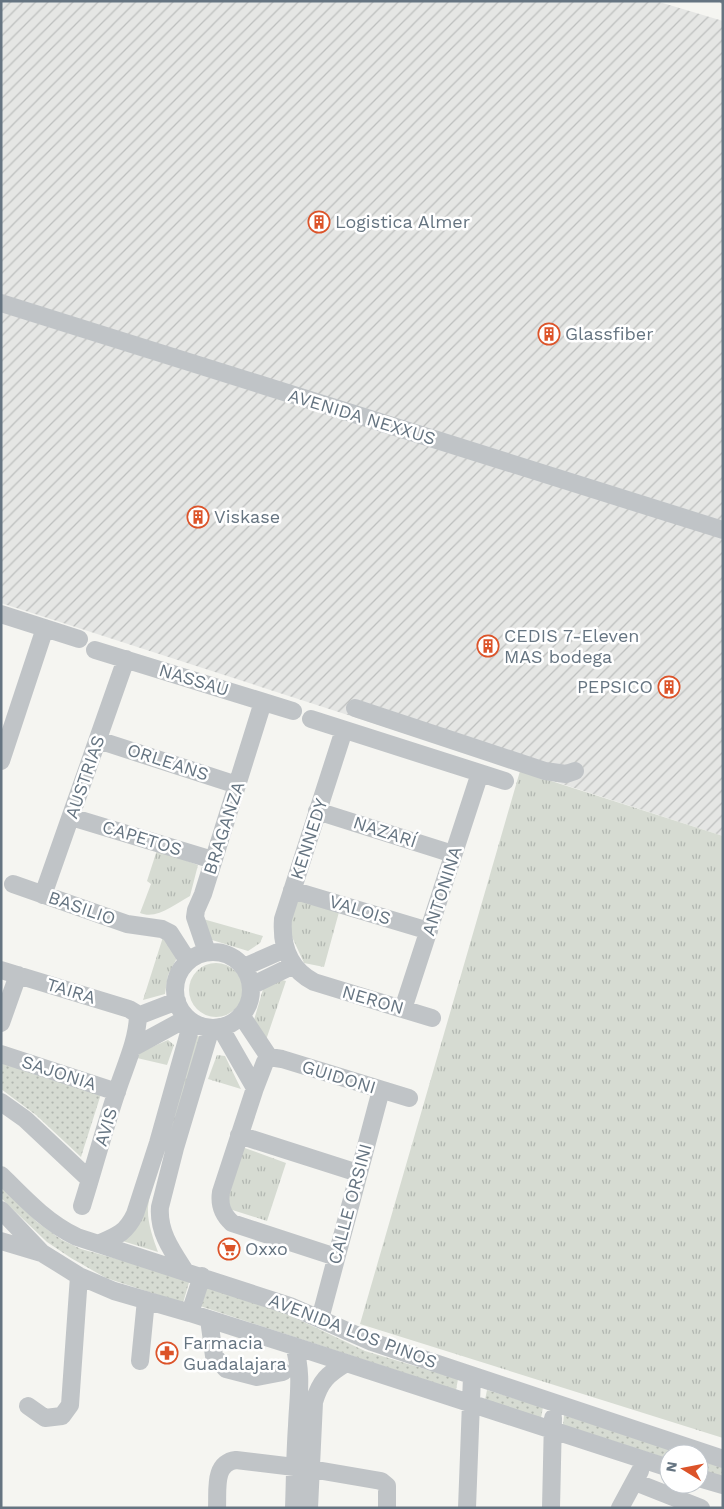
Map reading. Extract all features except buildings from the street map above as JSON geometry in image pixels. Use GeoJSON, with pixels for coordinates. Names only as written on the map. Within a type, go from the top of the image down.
{"type":"FeatureCollection","features":[{"type":"Feature","properties":{"kind":"street","name":"AVENIDA NEXXUS"},"geometry":{"type":"LineString","coordinates":[[1,303],[723,530]]}},
{"type":"Feature","properties":{"kind":"street"},"geometry":{"type":"LineString","coordinates":[[1,614],[79,639]]}},
{"type":"Feature","properties":{"kind":"street"},"geometry":{"type":"LineString","coordinates":[[1,761],[45,628]]}},
{"type":"Feature","properties":{"kind":"street","name":"NASSAU"},"geometry":{"type":"LineString","coordinates":[[95,650],[293,711]]}},
{"type":"Feature","properties":{"kind":"street","name":"AUSTRIAS"},"geometry":{"type":"LineString","coordinates":[[43,895],[126,659]]}},
{"type":"Feature","properties":{"kind":"street","name":"BRAGANZA"},"geometry":{"type":"LineString","coordinates":[[207,952],[195,917],[196,910],[203,894],[263,702]]}},
{"type":"Feature","properties":{"kind":"street"},"geometry":{"type":"LineString","coordinates":[[356,708],[545,771],[566,774],[575,771]]}},
{"type":"Feature","properties":{"kind":"street"},"geometry":{"type":"LineString","coordinates":[[311,719],[505,781]]}},
{"type":"Feature","properties":{"kind":"street","name":"KENNEDY"},"geometry":{"type":"LineString","coordinates":[[314,982],[300,973],[285,949],[282,939],[283,920],[344,730]]}},
{"type":"Feature","properties":{"kind":"street","name":"ORLEANS"},"geometry":{"type":"LineString","coordinates":[[98,740],[237,785]]}},
{"type":"Feature","properties":{"kind":"street","name":"ANTONINA"},"geometry":{"type":"LineString","coordinates":[[403,1009],[480,773]]}},
{"type":"Feature","properties":{"kind":"street","name":"NAZARÍ"},"geometry":{"type":"LineString","coordinates":[[318,811],[453,854]]}},
{"type":"Feature","properties":{"kind":"street","name":"CAPETOS"},"geometry":{"type":"LineString","coordinates":[[72,817],[213,860]]}},
{"type":"Feature","properties":{"kind":"street","name":"BASILIO"},"geometry":{"type":"LineString","coordinates":[[13,884],[119,921],[162,929],[170,933],[188,961]]}},
{"type":"Feature","properties":{"kind":"street","name":"VALOIS"},"geometry":{"type":"LineString","coordinates":[[292,890],[429,931]]}},
{"type":"Feature","properties":{"kind":"street"},"geometry":{"type":"LineString","coordinates":[[244,967],[285,949]]}},
{"type":"Feature","properties":{"kind":"street"},"geometry":{"type":"LineString","coordinates":[[207,952],[221,953],[234,958],[244,967],[251,986],[251,996],[247,1007],[241,1015],[232,1023],[216,1028],[201,1026],[190,1020],[181,1010],[175,990],[181,969],[188,961],[207,952]]}},
{"type":"Feature","properties":{"kind":"street"},"geometry":{"type":"LineString","coordinates":[[251,986],[294,965]]}},
{"type":"Feature","properties":{"kind":"street","name":"TAIRA"},"geometry":{"type":"LineString","coordinates":[[1,970],[129,1009],[138,1016]]}},
{"type":"Feature","properties":{"kind":"street"},"geometry":{"type":"LineString","coordinates":[[1,1022],[18,976]]}},
{"type":"Feature","properties":{"kind":"street","name":"NERON"},"geometry":{"type":"LineString","coordinates":[[314,982],[432,1018]]}},
{"type":"Feature","properties":{"kind":"street"},"geometry":{"type":"LineString","coordinates":[[138,1016],[177,1001]]}},
{"type":"Feature","properties":{"kind":"street"},"geometry":{"type":"LineString","coordinates":[[241,1015],[269,1056],[255,1088],[221,1192],[220,1201],[225,1217],[232,1223],[246,1229],[336,1257]]}},
{"type":"Feature","properties":{"kind":"street","name":"AVIS"},"geometry":{"type":"LineString","coordinates":[[82,1206],[132,1048],[138,1016]]}},
{"type":"Feature","properties":{"kind":"street"},"geometry":{"type":"LineString","coordinates":[[132,1048],[190,1020]]}},
{"type":"Feature","properties":{"kind":"street"},"geometry":{"type":"LineString","coordinates":[[98,1244],[122,1233],[130,1224],[135,1214],[158,1143],[190,1020]]}},
{"type":"Feature","properties":{"kind":"street"},"geometry":{"type":"LineString","coordinates":[[216,1028],[255,1088]]}},
{"type":"Feature","properties":{"kind":"street"},"geometry":{"type":"LineString","coordinates":[[190,1313],[193,1274],[166,1239],[159,1216],[161,1198],[175,1148],[216,1028]]}},
{"type":"Feature","properties":{"kind":"street","name":"SAJONIA"},"geometry":{"type":"LineString","coordinates":[[1,1054],[117,1092]]}},
{"type":"Feature","properties":{"kind":"street","name":"GUIDONI"},"geometry":{"type":"LineString","coordinates":[[269,1056],[409,1098]]}},
{"type":"Feature","properties":{"kind":"street","name":"CALLE ORSINI"},"geometry":{"type":"LineString","coordinates":[[320,1319],[381,1090]]}},
{"type":"Feature","properties":{"kind":"street"},"geometry":{"type":"LineString","coordinates":[[1,1102],[25,1119],[90,1180]]}},
{"type":"Feature","properties":{"kind":"street"},"geometry":{"type":"LineString","coordinates":[[239,1135],[358,1173]]}},
{"type":"Feature","properties":{"kind":"street"},"geometry":{"type":"LineString","coordinates":[[158,1143],[175,1148]]}},
{"type":"Feature","properties":{"kind":"street","name":"AVENIDA LOS PINOS"},"geometry":{"type":"LineString","coordinates":[[1,1174],[28,1201],[66,1232],[290,1306],[372,1342],[723,1459]]}},
{"type":"Feature","properties":{"kind":"street","name":"AVENIDA LOS PINOS"},"geometry":{"type":"LineString","coordinates":[[1,1210],[42,1253],[79,1276],[114,1290],[294,1346],[659,1465]]}},
{"type":"Feature","properties":{"kind":"street"},"geometry":{"type":"LineString","coordinates":[[1,1241],[42,1253]]}},
{"type":"Feature","properties":{"kind":"street"},"geometry":{"type":"LineString","coordinates":[[28,1406],[45,1418],[62,1416],[70,1405],[79,1276]]}},
{"type":"Feature","properties":{"kind":"street"},"geometry":{"type":"LineString","coordinates":[[140,1361],[146,1300]]}},
{"type":"Feature","properties":{"kind":"street"},"geometry":{"type":"LineString","coordinates":[[209,1319],[214,1356],[226,1369],[257,1377],[283,1372]]}},
{"type":"Feature","properties":{"kind":"street"},"geometry":{"type":"LineString","coordinates":[[294,1346],[300,1380],[303,1469],[309,1508]]}},
{"type":"Feature","properties":{"kind":"street"},"geometry":{"type":"LineString","coordinates":[[294,1508],[317,1392],[322,1381],[328,1375],[346,1363]]}},
{"type":"Feature","properties":{"kind":"street"},"geometry":{"type":"LineString","coordinates":[[467,1508],[472,1376]]}},
{"type":"Feature","properties":{"kind":"street"},"geometry":{"type":"LineString","coordinates":[[551,1508],[553,1403]]}},
{"type":"Feature","properties":{"kind":"street"},"geometry":{"type":"LineString","coordinates":[[217,1508],[219,1474],[226,1463],[236,1460],[381,1480],[388,1489],[387,1508]]}},
{"type":"Feature","properties":{"kind":"street"},"geometry":{"type":"LineString","coordinates":[[620,1508],[645,1460]]}},
{"type":"Feature","properties":{"kind":"street"},"geometry":{"type":"LineString","coordinates":[[709,1481],[723,1486]]}},
{"type":"Feature","properties":{"kind":"street"},"geometry":{"type":"LineString","coordinates":[[635,1482],[701,1508]]}},
{"type":"Feature","properties":{"kind":"shaded area"},"geometry":{"type":"Polygon","coordinates":[[[1,1],[656,1],[723,21],[723,836],[1,603],[1,1]]]}},
{"type":"Feature","properties":{"kind":"green space"},"geometry":{"type":"Polygon","coordinates":[[[520,771],[723,836],[723,1438],[360,1324],[520,771]]]}},
{"type":"Feature","properties":{"kind":"green space"},"geometry":{"type":"Polygon","coordinates":[[[157,850],[198,865],[190,896],[166,910],[146,915],[140,913],[151,884],[147,881],[157,850]]]}},
{"type":"Feature","properties":{"kind":"green space"},"geometry":{"type":"Polygon","coordinates":[[[296,899],[339,912],[324,967],[304,963],[287,926],[296,899]]]}},
{"type":"Feature","properties":{"kind":"green space"},"geometry":{"type":"Polygon","coordinates":[[[203,919],[263,936],[260,943],[248,951],[212,940],[203,919]]]}},
{"type":"Feature","properties":{"kind":"green space"},"geometry":{"type":"Polygon","coordinates":[[[163,937],[177,958],[168,975],[165,994],[143,1000],[163,937]]]}},
{"type":"Feature","properties":{"kind":"green space"},"geometry":{"type":"Polygon","coordinates":[[[216,963],[226,965],[235,971],[241,980],[243,990],[241,1000],[235,1009],[226,1015],[216,1017],[206,1015],[197,1009],[191,1000],[189,990],[191,980],[197,971],[206,965],[216,963]]]}},
{"type":"Feature","properties":{"kind":"green space"},"geometry":{"type":"Polygon","coordinates":[[[278,979],[286,981],[266,1040],[254,1020],[264,986],[278,979]]]}},
{"type":"Feature","properties":{"kind":"green space"},"geometry":{"type":"Polygon","coordinates":[[[195,1035],[203,1038],[171,1134],[164,1132],[195,1035]]]}},
{"type":"Feature","properties":{"kind":"green space"},"geometry":{"type":"Polygon","coordinates":[[[168,1040],[174,1045],[167,1065],[137,1058],[140,1052],[168,1040]]]}},
{"type":"Feature","properties":{"kind":"green space"},"geometry":{"type":"Polygon","coordinates":[[[217,1055],[225,1056],[241,1089],[208,1079],[217,1055]]]}},
{"type":"Feature","properties":{"kind":"green space"},"geometry":{"type":"Polygon","coordinates":[[[1,1062],[101,1094],[81,1157],[36,1115],[1,1089],[1,1062]]]}},
{"type":"Feature","properties":{"kind":"green space"},"geometry":{"type":"Polygon","coordinates":[[[242,1147],[286,1163],[267,1221],[223,1207],[242,1147]]]}},
{"type":"Feature","properties":{"kind":"green space"},"geometry":{"type":"Polygon","coordinates":[[[165,1150],[148,1207],[149,1224],[158,1252],[116,1239],[165,1150]]]}},
{"type":"Feature","properties":{"kind":"green space"},"geometry":{"type":"Polygon","coordinates":[[[1,1186],[37,1222],[62,1240],[81,1249],[190,1279],[183,1303],[106,1278],[71,1258],[47,1242],[1,1198],[1,1186]]]}},
{"type":"Feature","properties":{"kind":"green space"},"geometry":{"type":"Polygon","coordinates":[[[206,1285],[268,1305],[365,1351],[458,1379],[456,1390],[200,1306],[206,1285]]]}},
{"type":"Feature","properties":{"kind":"green space"},"geometry":{"type":"Polygon","coordinates":[[[487,1390],[543,1407],[541,1418],[485,1400],[487,1390]]]}},
{"type":"Feature","properties":{"kind":"green space"},"geometry":{"type":"Polygon","coordinates":[[[564,1415],[659,1446],[659,1456],[563,1425],[564,1415]]]}},
{"type":"Feature","properties":{"kind":"green space"},"geometry":{"type":"Polygon","coordinates":[[[709,1462],[723,1467],[723,1477],[709,1472],[709,1462]]]}},
{"type":"Feature","properties":{"kind":"place","name":"Logistica Almer"},"geometry":{"type":"Point","coordinates":[319,222]}},
{"type":"Feature","properties":{"kind":"place","name":"Glassfiber"},"geometry":{"type":"Point","coordinates":[549,334]}},
{"type":"Feature","properties":{"kind":"place","name":"Viskase"},"geometry":{"type":"Point","coordinates":[198,517]}},
{"type":"Feature","properties":{"kind":"place","name":"CEDIS 7-Eleven MAS bodega"},"geometry":{"type":"Point","coordinates":[488,646]}},
{"type":"Feature","properties":{"kind":"place","name":"PEPSICO"},"geometry":{"type":"Point","coordinates":[669,687]}},
{"type":"Feature","properties":{"kind":"place","name":"Oxxo"},"geometry":{"type":"Point","coordinates":[229,1249]}},
{"type":"Feature","properties":{"kind":"place","name":"Farmacia Guadalajara"},"geometry":{"type":"Point","coordinates":[167,1353]}}]}
